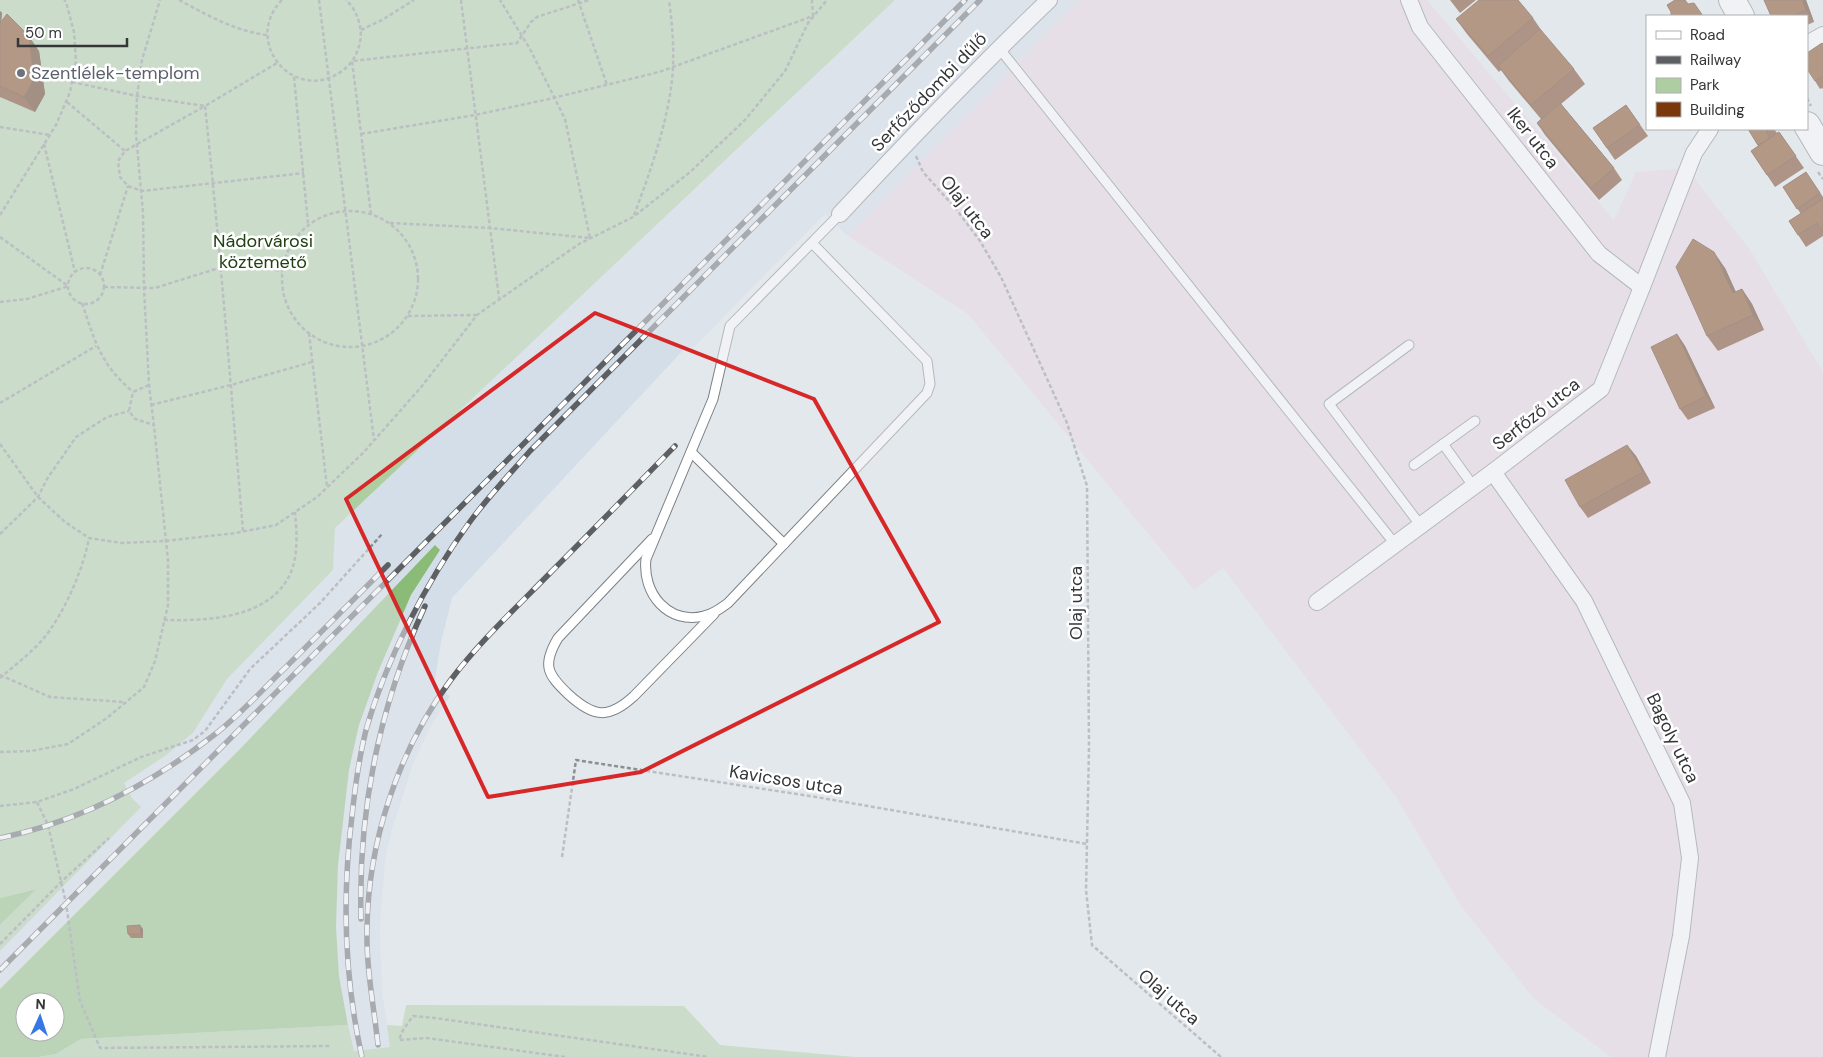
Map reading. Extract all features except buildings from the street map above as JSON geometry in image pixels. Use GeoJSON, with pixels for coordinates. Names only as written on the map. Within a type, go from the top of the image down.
{"type":"FeatureCollection","features":[{"type":"Feature","properties":{"kind":"main road"},"geometry":{"type":"LineString","coordinates":[[1732,0],[1740,15]]}},
{"type":"Feature","properties":{"kind":"main road"},"geometry":{"type":"LineString","coordinates":[[1808,127],[1823,152]]}},
{"type":"Feature","properties":{"kind":"street","name":"Serfőződombi dűlő"},"geometry":{"type":"LineString","coordinates":[[840,214],[914,135],[1049,0]]}},
{"type":"Feature","properties":{"kind":"street","name":"Iker utca"},"geometry":{"type":"LineString","coordinates":[[1409,0],[1420,27],[1599,254],[1642,287]]}},
{"type":"Feature","properties":{"kind":"street"},"geometry":{"type":"LineString","coordinates":[[1808,43],[1823,35]]}},
{"type":"Feature","properties":{"kind":"street","name":"Serfőző utca"},"geometry":{"type":"LineString","coordinates":[[1317,602],[1494,472],[1600,389],[1694,153],[1709,130]]}},
{"type":"Feature","properties":{"kind":"street","name":"Bagoly utca"},"geometry":{"type":"LineString","coordinates":[[1494,472],[1584,601],[1682,803],[1690,858],[1681,936],[1657,1057]]}},
{"type":"Feature","properties":{"kind":"lane"},"geometry":{"type":"LineString","coordinates":[[999,48],[1395,544]]}},
{"type":"Feature","properties":{"kind":"lane"},"geometry":{"type":"LineString","coordinates":[[716,612],[694,618],[680,615],[660,605],[652,594],[644,571],[646,559],[713,399],[730,326],[840,214]]}},
{"type":"Feature","properties":{"kind":"lane"},"geometry":{"type":"LineString","coordinates":[[657,533],[558,638],[549,655],[549,672],[553,680],[581,706],[595,713],[614,711],[634,696],[716,612],[728,603],[927,393],[930,384],[926,361],[812,243]]}},
{"type":"Feature","properties":{"kind":"lane"},"geometry":{"type":"LineString","coordinates":[[1408,344],[1329,404],[1421,526]]}},
{"type":"Feature","properties":{"kind":"lane"},"geometry":{"type":"LineString","coordinates":[[1414,465],[1475,421]]}},
{"type":"Feature","properties":{"kind":"lane"},"geometry":{"type":"LineString","coordinates":[[1443,444],[1474,487]]}},
{"type":"Feature","properties":{"kind":"lane"},"geometry":{"type":"LineString","coordinates":[[691,452],[784,544]]}},
{"type":"Feature","properties":{"kind":"path"},"geometry":{"type":"LineString","coordinates":[[0,215],[50,135],[66,102],[72,82],[76,61],[74,32],[64,0]]}},
{"type":"Feature","properties":{"kind":"path"},"geometry":{"type":"LineString","coordinates":[[0,752],[31,751],[68,744],[106,718],[144,687],[155,661],[168,605],[168,560],[148,385],[137,96],[142,60],[160,0]]}},
{"type":"Feature","properties":{"kind":"path"},"geometry":{"type":"LineString","coordinates":[[179,0],[248,33],[267,35]]}},
{"type":"Feature","properties":{"kind":"path"},"geometry":{"type":"LineString","coordinates":[[282,0],[275,7],[268,20],[267,35],[270,50],[277,63],[294,77],[317,81],[342,71],[352,61],[360,41],[361,30],[357,15],[348,1]]}},
{"type":"Feature","properties":{"kind":"path"},"geometry":{"type":"LineString","coordinates":[[319,0],[374,441]]}},
{"type":"Feature","properties":{"kind":"path"},"geometry":{"type":"LineString","coordinates":[[361,30],[382,20],[414,0]]}},
{"type":"Feature","properties":{"kind":"path"},"geometry":{"type":"LineString","coordinates":[[461,0],[499,298]]}},
{"type":"Feature","properties":{"kind":"path"},"geometry":{"type":"LineString","coordinates":[[500,0],[522,36],[566,119],[590,238]]}},
{"type":"Feature","properties":{"kind":"path"},"geometry":{"type":"LineString","coordinates":[[352,61],[467,50],[517,43],[531,22],[537,17],[589,0]]}},
{"type":"Feature","properties":{"kind":"path"},"geometry":{"type":"LineString","coordinates":[[633,217],[645,186],[670,94],[673,67],[673,36],[669,0]]}},
{"type":"Feature","properties":{"kind":"path"},"geometry":{"type":"LineString","coordinates":[[812,0],[813,16]]}},
{"type":"Feature","properties":{"kind":"path"},"geometry":{"type":"LineString","coordinates":[[0,444],[38,496],[65,522],[89,538],[122,543],[243,531],[276,525],[327,487],[374,441],[422,386],[477,315],[548,264],[590,238],[633,217],[689,173],[745,120],[785,70],[813,16],[827,0]]}},
{"type":"Feature","properties":{"kind":"path"},"geometry":{"type":"LineString","coordinates":[[579,2],[607,85]]}},
{"type":"Feature","properties":{"kind":"path"},"geometry":{"type":"LineString","coordinates":[[361,134],[475,115],[607,85],[673,67],[813,16]]}},
{"type":"Feature","properties":{"kind":"path"},"geometry":{"type":"LineString","coordinates":[[352,61],[372,214]]}},
{"type":"Feature","properties":{"kind":"path"},"geometry":{"type":"LineString","coordinates":[[277,63],[125,151],[118,161],[120,177],[128,186],[142,191],[304,173]]}},
{"type":"Feature","properties":{"kind":"path"},"geometry":{"type":"LineString","coordinates":[[294,77],[308,225]]}},
{"type":"Feature","properties":{"kind":"path"},"geometry":{"type":"LineString","coordinates":[[72,82],[137,96],[205,106]]}},
{"type":"Feature","properties":{"kind":"path"},"geometry":{"type":"LineString","coordinates":[[66,102],[125,151]]}},
{"type":"Feature","properties":{"kind":"path"},"geometry":{"type":"LineString","coordinates":[[205,106],[222,267],[243,531]]}},
{"type":"Feature","properties":{"kind":"path"},"geometry":{"type":"LineString","coordinates":[[0,127],[50,135]]}},
{"type":"Feature","properties":{"kind":"path","name":"Olaj utca"},"geometry":{"type":"LineString","coordinates":[[914,135],[917,161],[923,172],[980,241],[1001,277],[1067,423],[1087,486],[1089,738],[1086,890],[1092,945],[1220,1057]]}},
{"type":"Feature","properties":{"kind":"path"},"geometry":{"type":"LineString","coordinates":[[44,144],[75,272]]}},
{"type":"Feature","properties":{"kind":"path"},"geometry":{"type":"LineString","coordinates":[[100,275],[128,186]]}},
{"type":"Feature","properties":{"kind":"path"},"geometry":{"type":"LineString","coordinates":[[344,211],[372,214],[390,224],[405,238],[415,256],[419,276],[416,297],[408,316],[396,330],[380,340],[362,346],[343,347],[325,342],[309,333],[293,316],[284,295],[282,272],[287,254],[296,238],[308,225],[325,216],[344,211]]}},
{"type":"Feature","properties":{"kind":"path"},"geometry":{"type":"LineString","coordinates":[[390,224],[490,228],[590,238]]}},
{"type":"Feature","properties":{"kind":"path"},"geometry":{"type":"LineString","coordinates":[[0,238],[68,286],[72,297],[82,303],[88,304],[97,300],[101,297],[104,287],[100,275],[96,271],[86,268],[75,272],[68,286]]}},
{"type":"Feature","properties":{"kind":"path"},"geometry":{"type":"LineString","coordinates":[[104,287],[155,288],[222,267],[260,264],[282,272]]}},
{"type":"Feature","properties":{"kind":"path"},"geometry":{"type":"LineString","coordinates":[[0,302],[26,299],[68,286]]}},
{"type":"Feature","properties":{"kind":"path"},"geometry":{"type":"LineString","coordinates":[[82,303],[96,346],[116,378],[133,392]]}},
{"type":"Feature","properties":{"kind":"path"},"geometry":{"type":"LineString","coordinates":[[408,316],[477,315]]}},
{"type":"Feature","properties":{"kind":"path"},"geometry":{"type":"LineString","coordinates":[[309,333],[327,487]]}},
{"type":"Feature","properties":{"kind":"path"},"geometry":{"type":"LineString","coordinates":[[0,403],[96,346]]}},
{"type":"Feature","properties":{"kind":"path"},"geometry":{"type":"LineString","coordinates":[[151,405],[312,362]]}},
{"type":"Feature","properties":{"kind":"path"},"geometry":{"type":"LineString","coordinates":[[133,392],[148,385]]}},
{"type":"Feature","properties":{"kind":"path"},"geometry":{"type":"LineString","coordinates":[[133,392],[129,411],[135,419],[154,426]]}},
{"type":"Feature","properties":{"kind":"path"},"geometry":{"type":"LineString","coordinates":[[0,534],[38,496],[47,479],[76,437],[107,417],[129,411]]}},
{"type":"Feature","properties":{"kind":"path"},"geometry":{"type":"LineString","coordinates":[[164,620],[194,620],[241,613],[274,597],[288,578],[295,557],[297,531],[295,512]]}},
{"type":"Feature","properties":{"kind":"path"},"geometry":{"type":"LineString","coordinates":[[0,806],[37,802],[74,789],[141,757],[193,740],[205,731],[250,669],[320,603],[384,533]]}},
{"type":"Feature","properties":{"kind":"path"},"geometry":{"type":"LineString","coordinates":[[89,538],[86,553],[65,606],[43,639],[1,676],[50,696],[124,702]]}},
{"type":"Feature","properties":{"kind":"path","name":"Kavicsos utca"},"geometry":{"type":"LineString","coordinates":[[562,857],[576,760],[816,797],[1087,844]]}},
{"type":"Feature","properties":{"kind":"path"},"geometry":{"type":"LineString","coordinates":[[37,802],[48,825],[62,881],[80,1001],[100,1048],[330,1046]]}},
{"type":"Feature","properties":{"kind":"path"},"geometry":{"type":"LineString","coordinates":[[0,944],[62,881],[109,838]]}},
{"type":"Feature","properties":{"kind":"path"},"geometry":{"type":"LineString","coordinates":[[565,1057],[427,1038],[399,1040],[403,1030],[413,1016],[709,1057]]}},
{"type":"Feature","properties":{"kind":"highlighted area"},"geometry":{"type":"Polygon","coordinates":[[[595,313],[814,399],[939,622],[641,772],[488,797],[346,499],[595,313]]]}},
{"type":"Feature","properties":{"kind":"shaded area"},"geometry":{"type":"Polygon","coordinates":[[[895,0],[1080,0],[848,236],[825,214],[693,348],[687,346],[452,598],[441,642],[434,685],[450,696],[431,726],[413,764],[392,829],[385,860],[380,927],[381,965],[383,999],[391,1047],[354,1051],[348,1025],[339,976],[336,927],[341,821],[349,770],[359,725],[378,672],[411,595],[440,550],[0,989],[0,951],[140,807],[132,798],[124,783],[165,756],[193,733],[227,679],[333,570],[335,528],[895,0]]]}},
{"type":"Feature","properties":{"kind":"shaded area"},"geometry":{"type":"Polygon","coordinates":[[[1080,0],[1427,0],[1614,220],[1636,172],[1686,168],[1749,248],[1823,372],[1823,1057],[1611,1057],[1534,999],[1461,906],[1396,797],[1223,568],[1194,590],[968,314],[848,236],[1080,0]]]}},
{"type":"Feature","properties":{"kind":"green space","name":"Nádorvárosi köztemető"},"geometry":{"type":"Polygon","coordinates":[[[0,0],[895,0],[335,528],[333,570],[227,679],[193,733],[165,756],[124,783],[132,798],[141,807],[0,951],[0,925],[35,889],[0,898],[0,0]]]}},
{"type":"Feature","properties":{"kind":"green space"},"geometry":{"type":"Polygon","coordinates":[[[435,545],[440,550],[411,595],[378,672],[359,725],[349,770],[338,865],[336,927],[339,976],[348,1025],[81,1039],[56,1054],[39,1057],[0,1057],[0,989],[239,750],[435,545]]]}},
{"type":"Feature","properties":{"kind":"green space"},"geometry":{"type":"Polygon","coordinates":[[[36,889],[0,925],[0,898],[36,889]]]}},
{"type":"Feature","properties":{"kind":"green space"},"geometry":{"type":"Polygon","coordinates":[[[406,1005],[684,1006],[720,1045],[855,1057],[39,1057],[56,1054],[81,1039],[348,1025],[354,1051],[390,1047],[387,1025],[402,1026],[406,1005]]]}},
{"type":"Feature","properties":{"kind":"railway"},"geometry":{"type":"LineString","coordinates":[[0,970],[965,0]]}},
{"type":"Feature","properties":{"kind":"railway"},"geometry":{"type":"LineString","coordinates":[[362,1057],[351,997],[346,937],[349,846],[361,751],[374,703],[384,676],[409,622],[438,570],[476,514],[530,451],[980,0]]}},
{"type":"Feature","properties":{"kind":"railway"},"geometry":{"type":"LineString","coordinates":[[378,1045],[368,958],[369,896],[373,863],[389,799],[415,737],[450,681],[474,652],[675,446]]}},
{"type":"Feature","properties":{"kind":"railway"},"geometry":{"type":"LineString","coordinates":[[0,838],[57,822],[113,799],[165,770],[190,753],[242,711],[388,565]]}},
{"type":"Feature","properties":{"kind":"railway"},"geometry":{"type":"LineString","coordinates":[[361,919],[363,838],[375,759],[396,681],[409,643],[425,606]]}},
{"type":"Feature","properties":{"kind":"place","name":"Szentlélek-templom"},"geometry":{"type":"Point","coordinates":[21,73]}}]}
